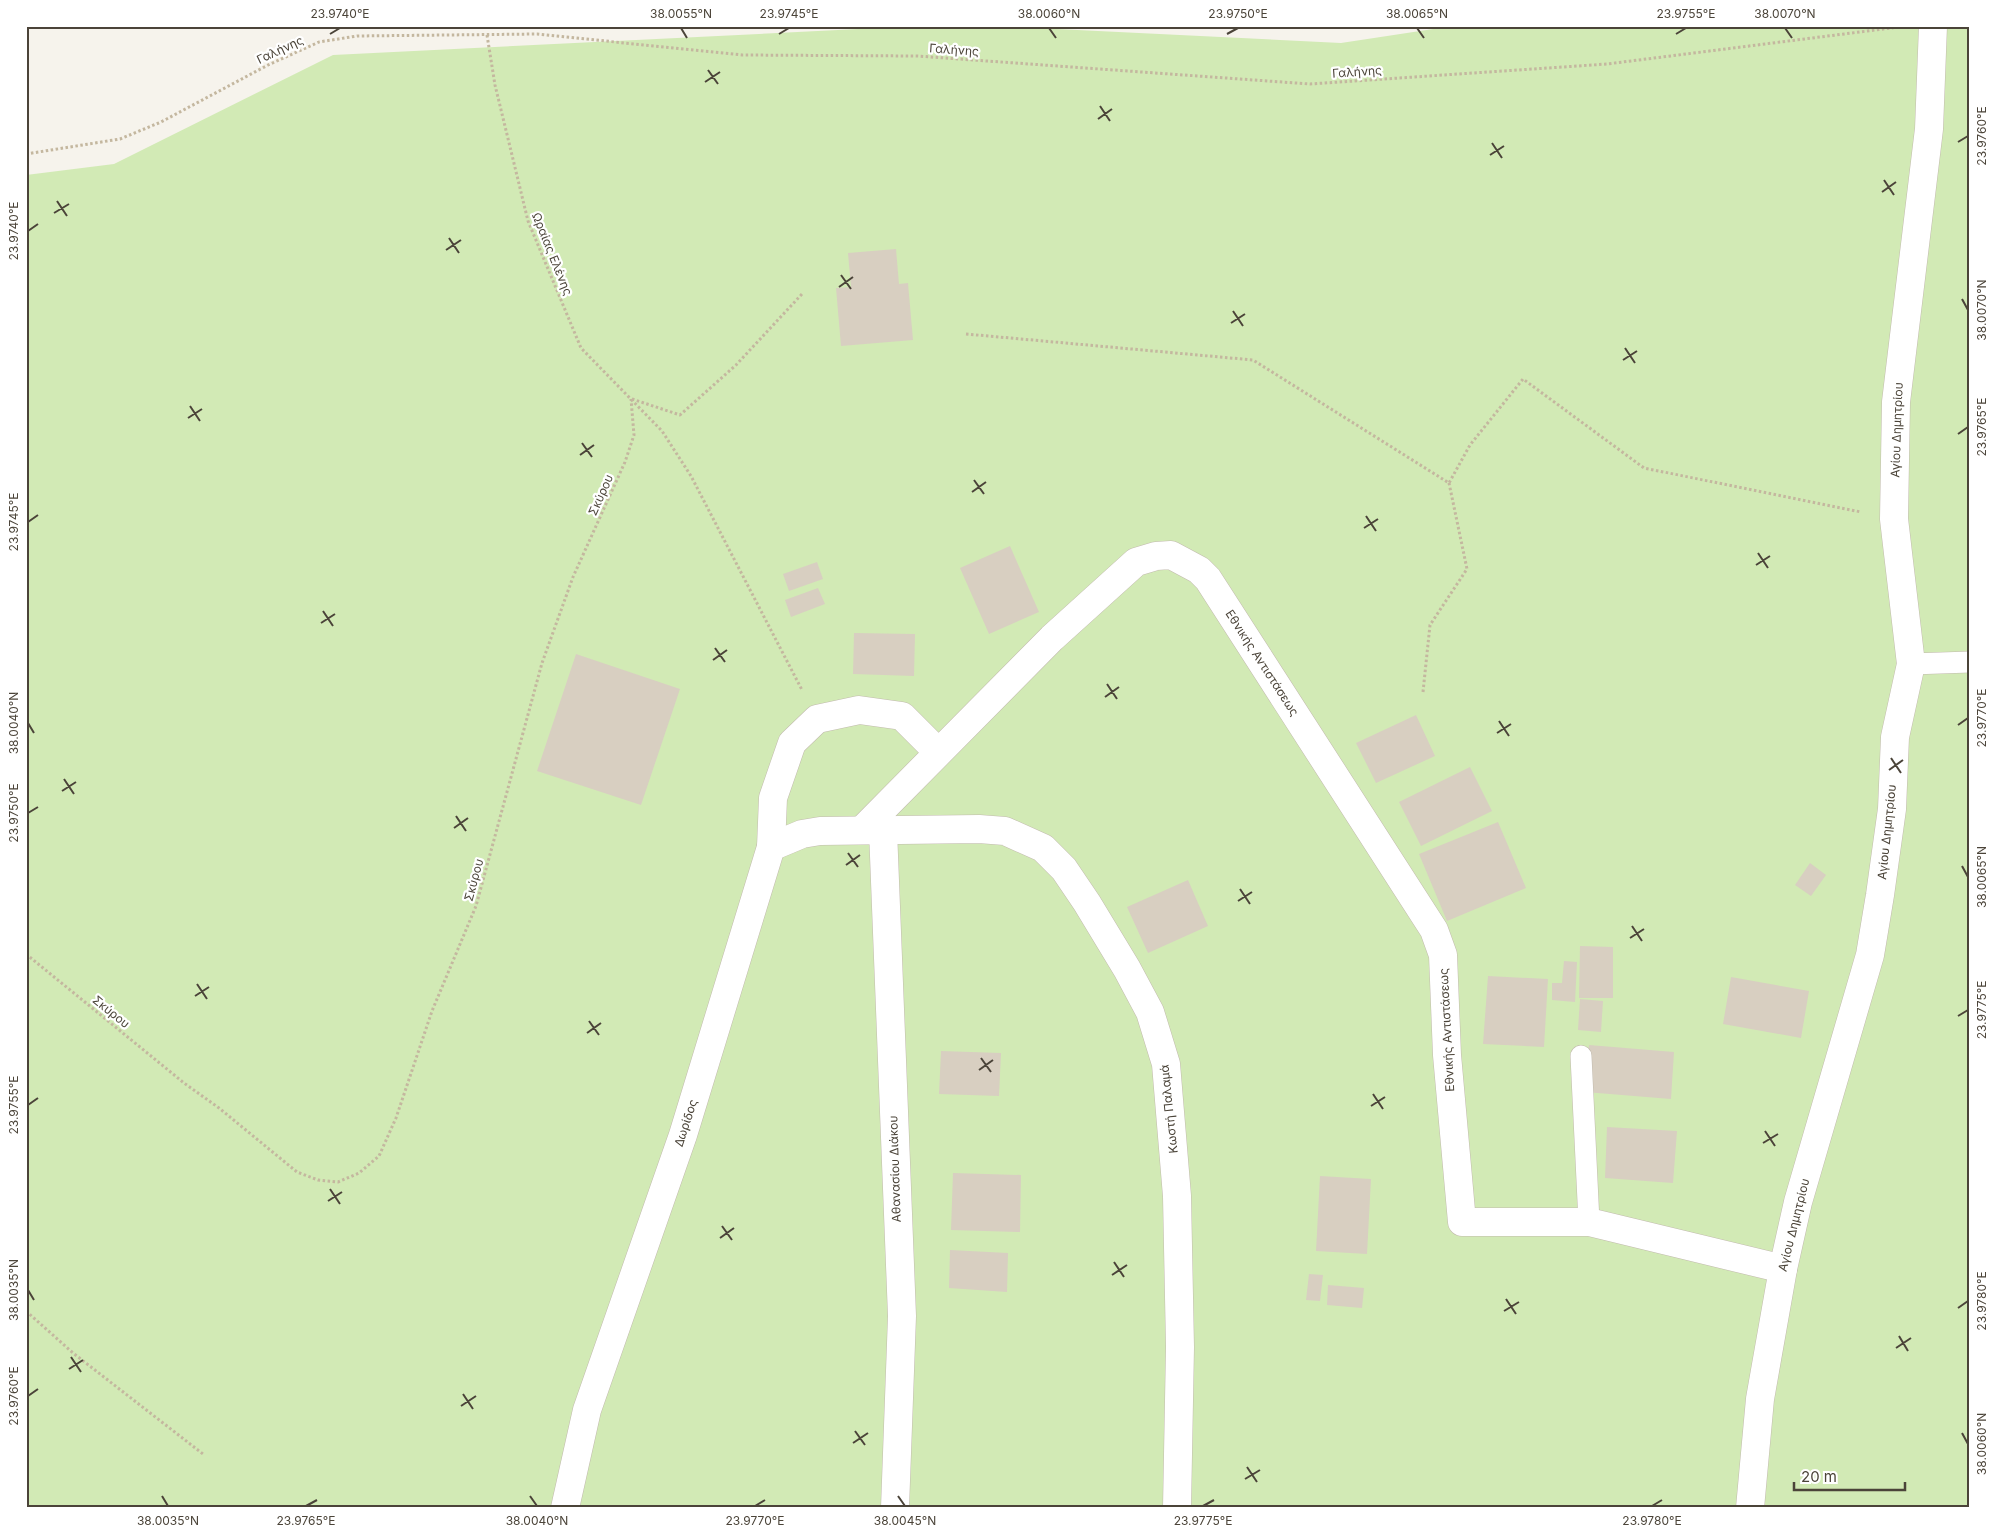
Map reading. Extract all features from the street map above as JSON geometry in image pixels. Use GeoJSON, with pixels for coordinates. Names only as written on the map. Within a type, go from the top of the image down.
{"type":"FeatureCollection","features":[{"type":"Feature","properties":{"kind":"street","name":"Αγίου Δημητρίου"},"geometry":{"type":"LineString","coordinates":[[1750,1508],[1760,1399],[1783,1269],[1798,1202],[1870,955],[1892,810],[1896,737],[1911,664],[1894,519],[1896,402],[1930,129],[1933,26]]}},
{"type":"Feature","properties":{"kind":"street","name":"Εθνικής Αντιστάσεως"},"geometry":{"type":"LineString","coordinates":[[938,752],[1052,638],[1136,562],[1156,556],[1171,555],[1199,570],[1208,580],[1434,930],[1443,955],[1447,1055],[1462,1222],[1589,1222],[1783,1269]]}},
{"type":"Feature","properties":{"kind":"street"},"geometry":{"type":"LineString","coordinates":[[771,846],[802,834],[820,831],[872,830],[938,752],[902,716],[859,710],[817,719]]}},
{"type":"Feature","properties":{"kind":"street","name":"Δωρίδος"},"geometry":{"type":"LineString","coordinates":[[565,1508],[587,1410],[683,1135],[771,846],[773,798],[792,742],[817,719]]}},
{"type":"Feature","properties":{"kind":"street","name":"Κωστή Παλαμά"},"geometry":{"type":"LineString","coordinates":[[872,830],[979,829],[1005,832],[1043,848],[1064,869],[1087,903],[1127,969],[1150,1012],[1166,1064],[1177,1196],[1180,1347],[1177,1508]]}},
{"type":"Feature","properties":{"kind":"street","name":"Αθανασίου Διάκου"},"geometry":{"type":"LineString","coordinates":[[872,830],[902,1316],[895,1508]]}},
{"type":"Feature","properties":{"kind":"lane"},"geometry":{"type":"LineString","coordinates":[[1911,664],[1970,662]]}},
{"type":"Feature","properties":{"kind":"lane"},"geometry":{"type":"LineString","coordinates":[[1581,1056],[1589,1222]]}},
{"type":"Feature","properties":{"kind":"path","name":"Γαλήνης"},"geometry":{"type":"LineString","coordinates":[[26,154],[120,139],[161,122],[268,65],[319,42],[357,36],[537,34],[742,55],[917,56],[1310,84],[1607,64],[1902,26]]}},
{"type":"Feature","properties":{"kind":"path","name":"Ωραίας Ελένης"},"geometry":{"type":"LineString","coordinates":[[487,35],[495,85],[528,220],[581,348],[662,431],[691,476],[817,719]]}},
{"type":"Feature","properties":{"kind":"path"},"geometry":{"type":"LineString","coordinates":[[631,399],[680,415],[736,365],[802,294]]}},
{"type":"Feature","properties":{"kind":"path"},"geometry":{"type":"LineString","coordinates":[[966,334],[1253,360],[1449,483]]}},
{"type":"Feature","properties":{"kind":"path"},"geometry":{"type":"LineString","coordinates":[[1423,692],[1430,625],[1467,569],[1449,483],[1470,445],[1523,379],[1644,468],[1894,519]]}},
{"type":"Feature","properties":{"kind":"path","name":"Σκύρου"},"geometry":{"type":"LineString","coordinates":[[26,954],[297,1172],[318,1180],[338,1182],[359,1174],[379,1156],[396,1118],[432,1011],[476,906],[542,663],[573,577],[625,462],[634,435],[631,399]]}},
{"type":"Feature","properties":{"kind":"path"},"geometry":{"type":"LineString","coordinates":[[26,1310],[73,1353],[203,1454]]}},
{"type":"Feature","properties":{"kind":"green space"},"geometry":{"type":"Polygon","coordinates":[[[919,26],[995,26],[1341,43],[1453,26],[1970,26],[1970,1508],[26,1508],[26,175],[114,164],[333,55],[919,26]]]}},
{"type":"Feature","properties":{"kind":"building"},"geometry":{"type":"Polygon","coordinates":[[[896,249],[899,284],[908,283],[913,340],[841,346],[836,288],[851,287],[848,253],[896,249]]]}},
{"type":"Feature","properties":{"kind":"building"},"geometry":{"type":"Polygon","coordinates":[[[1010,546],[1039,612],[989,634],[960,568],[1010,546]]]}},
{"type":"Feature","properties":{"kind":"building"},"geometry":{"type":"Polygon","coordinates":[[[817,562],[823,579],[789,591],[783,574],[817,562]]]}},
{"type":"Feature","properties":{"kind":"building"},"geometry":{"type":"Polygon","coordinates":[[[818,588],[825,604],[791,617],[785,600],[818,588]]]}},
{"type":"Feature","properties":{"kind":"building"},"geometry":{"type":"Polygon","coordinates":[[[854,633],[915,634],[914,676],[853,674],[854,633]]]}},
{"type":"Feature","properties":{"kind":"building"},"geometry":{"type":"Polygon","coordinates":[[[576,654],[680,689],[641,805],[537,771],[576,654]]]}},
{"type":"Feature","properties":{"kind":"building"},"geometry":{"type":"Polygon","coordinates":[[[1416,715],[1435,756],[1376,783],[1356,743],[1416,715]]]}},
{"type":"Feature","properties":{"kind":"building"},"geometry":{"type":"Polygon","coordinates":[[[1470,767],[1492,811],[1421,846],[1399,802],[1470,767]]]}},
{"type":"Feature","properties":{"kind":"building"},"geometry":{"type":"Polygon","coordinates":[[[1498,822],[1526,888],[1447,921],[1419,854],[1498,822]]]}},
{"type":"Feature","properties":{"kind":"building"},"geometry":{"type":"Polygon","coordinates":[[[1810,863],[1826,875],[1811,896],[1795,885],[1810,863]]]}},
{"type":"Feature","properties":{"kind":"building"},"geometry":{"type":"Polygon","coordinates":[[[1188,880],[1208,926],[1148,953],[1127,907],[1188,880]]]}},
{"type":"Feature","properties":{"kind":"building"},"geometry":{"type":"Polygon","coordinates":[[[1580,946],[1613,947],[1613,998],[1579,998],[1580,946]]]}},
{"type":"Feature","properties":{"kind":"building"},"geometry":{"type":"Polygon","coordinates":[[[1564,961],[1577,962],[1575,1002],[1552,1000],[1552,983],[1562,983],[1564,961]]]}},
{"type":"Feature","properties":{"kind":"building"},"geometry":{"type":"Polygon","coordinates":[[[1488,976],[1548,979],[1544,1047],[1483,1044],[1488,976]]]}},
{"type":"Feature","properties":{"kind":"building"},"geometry":{"type":"Polygon","coordinates":[[[1731,977],[1809,991],[1801,1038],[1723,1024],[1731,977]]]}},
{"type":"Feature","properties":{"kind":"building"},"geometry":{"type":"Polygon","coordinates":[[[1580,999],[1603,1001],[1601,1032],[1578,1030],[1580,999]]]}},
{"type":"Feature","properties":{"kind":"building"},"geometry":{"type":"Polygon","coordinates":[[[1589,1045],[1674,1052],[1671,1099],[1585,1092],[1589,1045]]]}},
{"type":"Feature","properties":{"kind":"building"},"geometry":{"type":"Polygon","coordinates":[[[941,1051],[1001,1053],[999,1096],[939,1094],[941,1051]]]}},
{"type":"Feature","properties":{"kind":"building"},"geometry":{"type":"Polygon","coordinates":[[[1607,1127],[1677,1131],[1673,1183],[1605,1178],[1607,1127]]]}},
{"type":"Feature","properties":{"kind":"building"},"geometry":{"type":"Polygon","coordinates":[[[953,1173],[1021,1175],[1020,1232],[951,1230],[953,1173]]]}},
{"type":"Feature","properties":{"kind":"building"},"geometry":{"type":"Polygon","coordinates":[[[1320,1176],[1371,1179],[1367,1254],[1316,1251],[1320,1176]]]}},
{"type":"Feature","properties":{"kind":"building"},"geometry":{"type":"Polygon","coordinates":[[[950,1250],[1008,1253],[1007,1292],[949,1288],[950,1250]]]}},
{"type":"Feature","properties":{"kind":"building"},"geometry":{"type":"Polygon","coordinates":[[[1309,1274],[1323,1275],[1320,1301],[1306,1300],[1309,1274]]]}},
{"type":"Feature","properties":{"kind":"building"},"geometry":{"type":"Polygon","coordinates":[[[1328,1285],[1364,1288],[1362,1308],[1327,1305],[1328,1285]]]}}]}
